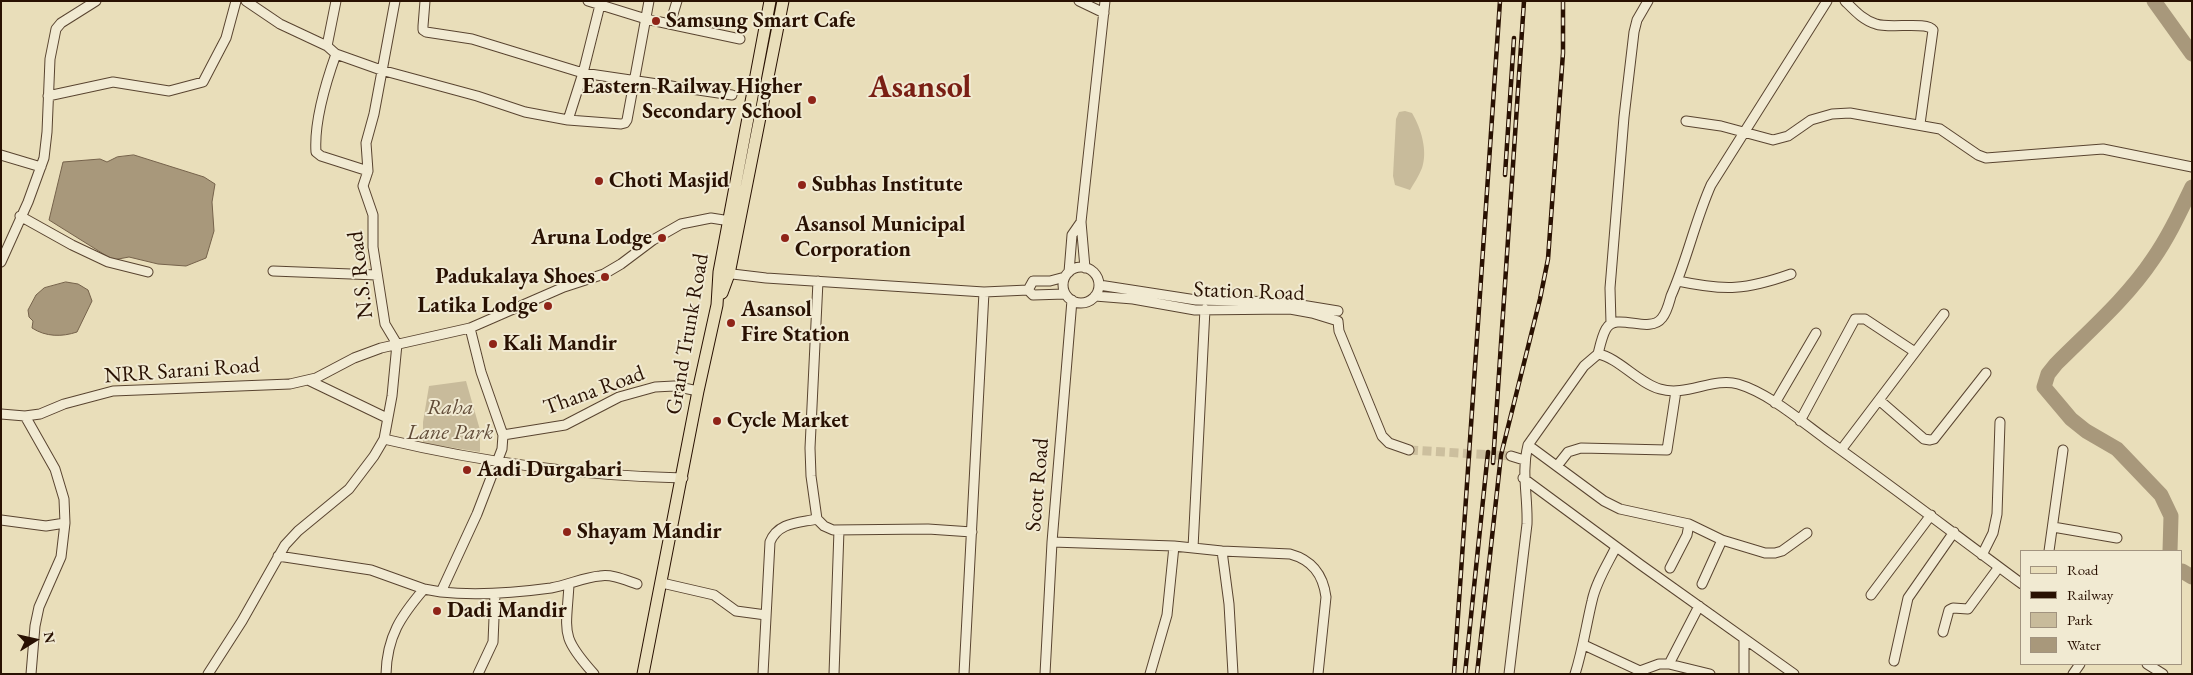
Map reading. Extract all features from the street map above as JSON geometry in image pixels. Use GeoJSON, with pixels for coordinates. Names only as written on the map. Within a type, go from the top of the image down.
{"type":"FeatureCollection","features":[{"type":"Feature","properties":{"kind":"main road","name":"Grand Trunk Road"},"geometry":{"type":"LineString","coordinates":[[643,674],[683,478],[698,391],[724,273],[730,222],[770,1]]}},
{"type":"Feature","properties":{"kind":"main road"},"geometry":{"type":"LineString","coordinates":[[724,273],[783,1]]}},
{"type":"Feature","properties":{"kind":"street"},"geometry":{"type":"LineString","coordinates":[[1,262],[20,216],[28,202],[41,167],[47,132],[50,58],[56,29],[60,23],[96,1]]}},
{"type":"Feature","properties":{"kind":"street"},"geometry":{"type":"LineString","coordinates":[[48,96],[113,82],[169,91],[203,82],[226,38],[236,1]]}},
{"type":"Feature","properties":{"kind":"street"},"geometry":{"type":"LineString","coordinates":[[246,1],[280,24],[327,46],[336,54],[381,70],[477,96],[525,112],[568,120],[625,123],[650,1]]}},
{"type":"Feature","properties":{"kind":"street"},"geometry":{"type":"LineString","coordinates":[[327,46],[336,1]]}},
{"type":"Feature","properties":{"kind":"street","name":"N.S. Road"},"geometry":{"type":"LineString","coordinates":[[208,674],[242,621],[278,556],[298,531],[349,489],[374,456],[384,439],[392,396],[397,344],[384,324],[373,247],[373,214],[363,186],[368,171],[366,143],[374,114],[395,1]]}},
{"type":"Feature","properties":{"kind":"street"},"geometry":{"type":"LineString","coordinates":[[425,1],[422,26],[426,32],[472,39],[583,73],[732,95]]}},
{"type":"Feature","properties":{"kind":"street"},"geometry":{"type":"LineString","coordinates":[[588,1],[601,3],[646,19],[740,39]]}},
{"type":"Feature","properties":{"kind":"street"},"geometry":{"type":"LineString","coordinates":[[670,24],[677,1]]}},
{"type":"Feature","properties":{"kind":"street"},"geometry":{"type":"LineString","coordinates":[[1079,1],[1104,13]]}},
{"type":"Feature","properties":{"kind":"street"},"geometry":{"type":"LineString","coordinates":[[1085,268],[1081,222],[1105,1]]}},
{"type":"Feature","properties":{"kind":"street"},"geometry":{"type":"LineString","coordinates":[[1509,674],[1527,524],[1523,478],[1524,460],[1528,445],[1584,366],[1598,354],[1606,329],[1611,323],[1610,288],[1625,107],[1634,32],[1637,20],[1648,1]]}},
{"type":"Feature","properties":{"kind":"street"},"geometry":{"type":"LineString","coordinates":[[1611,323],[1648,324],[1656,322],[1662,317],[1678,281],[1698,214],[1711,185],[1827,1]]}},
{"type":"Feature","properties":{"kind":"street"},"geometry":{"type":"LineString","coordinates":[[1845,1],[1866,20],[1878,25],[1889,27],[1928,26],[1933,30],[1920,124]]}},
{"type":"Feature","properties":{"kind":"street"},"geometry":{"type":"LineString","coordinates":[[568,120],[583,73],[601,3]]}},
{"type":"Feature","properties":{"kind":"street"},"geometry":{"type":"LineString","coordinates":[[336,54],[330,69],[317,130],[316,152],[321,156],[368,171]]}},
{"type":"Feature","properties":{"kind":"street"},"geometry":{"type":"LineString","coordinates":[[1686,121],[1721,126],[1773,140],[1781,139],[1811,120],[1840,113],[1920,124],[1940,129],[1978,155],[1986,158],[2103,149],[2192,167]]}},
{"type":"Feature","properties":{"kind":"street"},"geometry":{"type":"LineString","coordinates":[[1,155],[41,167]]}},
{"type":"Feature","properties":{"kind":"street"},"geometry":{"type":"LineString","coordinates":[[20,216],[72,245],[108,262],[148,272]]}},
{"type":"Feature","properties":{"kind":"street","name":"NRR Sarani Road"},"geometry":{"type":"LineString","coordinates":[[1,414],[25,416],[40,414],[64,404],[113,391],[290,384],[308,380],[354,358],[397,344],[470,328],[564,287],[612,270],[676,226],[693,220],[712,218],[730,222]]}},
{"type":"Feature","properties":{"kind":"street"},"geometry":{"type":"LineString","coordinates":[[1068,297],[1063,282],[1067,274],[1072,235],[1081,222]]}},
{"type":"Feature","properties":{"kind":"street"},"geometry":{"type":"LineString","coordinates":[[724,273],[984,292],[1028,290],[1033,295],[1068,297],[1080,303],[1096,296],[1099,285],[1095,274],[1085,268],[1074,268],[1067,274],[1050,281],[1033,281],[1028,290]]}},
{"type":"Feature","properties":{"kind":"street"},"geometry":{"type":"LineString","coordinates":[[273,271],[377,275]]}},
{"type":"Feature","properties":{"kind":"street"},"geometry":{"type":"LineString","coordinates":[[1678,281],[1718,288],[1757,285],[1791,274]]}},
{"type":"Feature","properties":{"kind":"street"},"geometry":{"type":"LineString","coordinates":[[818,281],[810,448],[811,476],[818,519],[824,526],[832,530],[928,529],[972,532]]}},
{"type":"Feature","properties":{"kind":"street","name":"Station Road"},"geometry":{"type":"LineString","coordinates":[[1099,285],[1196,300],[1283,302],[1338,311]]}},
{"type":"Feature","properties":{"kind":"street"},"geometry":{"type":"LineString","coordinates":[[964,674],[984,292]]}},
{"type":"Feature","properties":{"kind":"street","name":"Station Road"},"geometry":{"type":"LineString","coordinates":[[1096,296],[1133,299],[1181,309],[1290,309],[1338,321],[1339,331],[1382,436],[1390,443],[1409,450]]}},
{"type":"Feature","properties":{"kind":"street","name":"Scott Road"},"geometry":{"type":"LineString","coordinates":[[1045,674],[1068,297]]}},
{"type":"Feature","properties":{"kind":"street"},"geometry":{"type":"LineString","coordinates":[[1193,548],[1205,309]]}},
{"type":"Feature","properties":{"kind":"street"},"geometry":{"type":"LineString","coordinates":[[1841,450],[1944,314]]}},
{"type":"Feature","properties":{"kind":"street"},"geometry":{"type":"LineString","coordinates":[[1800,421],[1855,319],[1865,319],[1915,352]]}},
{"type":"Feature","properties":{"kind":"street"},"geometry":{"type":"LineString","coordinates":[[441,592],[477,514],[502,449],[503,435],[481,372],[470,328]]}},
{"type":"Feature","properties":{"kind":"street"},"geometry":{"type":"LineString","coordinates":[[1775,403],[1816,333]]}},
{"type":"Feature","properties":{"kind":"street"},"geometry":{"type":"LineString","coordinates":[[1598,354],[1607,357],[1640,380],[1658,389],[1676,391],[1728,383],[1747,387],[1775,403],[1841,450],[2020,583]]}},
{"type":"Feature","properties":{"kind":"street"},"geometry":{"type":"LineString","coordinates":[[1879,400],[1924,439],[1934,439],[1986,373]]}},
{"type":"Feature","properties":{"kind":"street"},"geometry":{"type":"LineString","coordinates":[[308,380],[387,418]]}},
{"type":"Feature","properties":{"kind":"street","name":"Thana Road"},"geometry":{"type":"LineString","coordinates":[[503,435],[565,425],[619,397],[655,387],[674,386],[698,391]]}},
{"type":"Feature","properties":{"kind":"street"},"geometry":{"type":"LineString","coordinates":[[1557,466],[1568,452],[1581,448],[1667,450],[1676,391]]}},
{"type":"Feature","properties":{"kind":"street"},"geometry":{"type":"LineString","coordinates":[[25,416],[55,469],[64,499],[65,524],[61,557],[39,607],[35,626],[32,674]]}},
{"type":"Feature","properties":{"kind":"street"},"geometry":{"type":"LineString","coordinates":[[1982,555],[1993,533],[1997,514],[2000,422]]}},
{"type":"Feature","properties":{"kind":"street"},"geometry":{"type":"LineString","coordinates":[[384,439],[460,455],[583,472],[683,478]]}},
{"type":"Feature","properties":{"kind":"street"},"geometry":{"type":"LineString","coordinates":[[1528,445],[1612,506],[1689,524],[1722,540],[1765,553],[1775,554],[1807,533]]}},
{"type":"Feature","properties":{"kind":"street"},"geometry":{"type":"LineString","coordinates":[[2049,550],[2063,450]]}},
{"type":"Feature","properties":{"kind":"street"},"geometry":{"type":"LineString","coordinates":[[1512,456],[1524,460]]}},
{"type":"Feature","properties":{"kind":"street"},"geometry":{"type":"LineString","coordinates":[[1523,478],[1794,674]]}},
{"type":"Feature","properties":{"kind":"street"},"geometry":{"type":"LineString","coordinates":[[1871,595],[1931,515]]}},
{"type":"Feature","properties":{"kind":"street"},"geometry":{"type":"LineString","coordinates":[[763,674],[770,542],[774,533],[781,527],[818,519]]}},
{"type":"Feature","properties":{"kind":"street"},"geometry":{"type":"LineString","coordinates":[[1,520],[46,526],[65,524]]}},
{"type":"Feature","properties":{"kind":"street"},"geometry":{"type":"LineString","coordinates":[[1670,568],[1687,535],[1689,524]]}},
{"type":"Feature","properties":{"kind":"street"},"geometry":{"type":"LineString","coordinates":[[2053,527],[2117,538]]}},
{"type":"Feature","properties":{"kind":"street"},"geometry":{"type":"LineString","coordinates":[[834,674],[839,530]]}},
{"type":"Feature","properties":{"kind":"street"},"geometry":{"type":"LineString","coordinates":[[1894,661],[1908,598],[1954,532]]}},
{"type":"Feature","properties":{"kind":"street"},"geometry":{"type":"LineString","coordinates":[[1702,584],[1722,540]]}},
{"type":"Feature","properties":{"kind":"street"},"geometry":{"type":"LineString","coordinates":[[1052,542],[1174,546],[1222,551],[1290,554],[1308,561],[1315,568],[1324,586],[1326,596],[1318,674]]}},
{"type":"Feature","properties":{"kind":"street"},"geometry":{"type":"LineString","coordinates":[[1150,674],[1167,615],[1174,546]]}},
{"type":"Feature","properties":{"kind":"street"},"geometry":{"type":"LineString","coordinates":[[1574,674],[1584,645],[1592,600],[1616,547]]}},
{"type":"Feature","properties":{"kind":"street"},"geometry":{"type":"LineString","coordinates":[[1222,551],[1229,604],[1233,674]]}},
{"type":"Feature","properties":{"kind":"street"},"geometry":{"type":"LineString","coordinates":[[278,556],[371,570],[424,589],[466,595],[495,594],[569,585],[600,576],[612,576],[637,584]]}},
{"type":"Feature","properties":{"kind":"street"},"geometry":{"type":"LineString","coordinates":[[1943,632],[1950,609],[1968,609],[1998,567]]}},
{"type":"Feature","properties":{"kind":"street"},"geometry":{"type":"LineString","coordinates":[[662,583],[714,596],[736,611],[766,615]]}},
{"type":"Feature","properties":{"kind":"street"},"geometry":{"type":"LineString","coordinates":[[569,585],[567,638],[577,655],[594,674]]}},
{"type":"Feature","properties":{"kind":"street"},"geometry":{"type":"LineString","coordinates":[[386,674],[386,660],[394,629],[404,612],[424,589]]}},
{"type":"Feature","properties":{"kind":"street"},"geometry":{"type":"LineString","coordinates":[[478,674],[492,642],[495,594]]}},
{"type":"Feature","properties":{"kind":"street"},"geometry":{"type":"LineString","coordinates":[[1669,664],[1699,606]]}},
{"type":"Feature","properties":{"kind":"street"},"geometry":{"type":"LineString","coordinates":[[1744,639],[1744,674]]}},
{"type":"Feature","properties":{"kind":"street"},"geometry":{"type":"LineString","coordinates":[[1584,645],[1640,671],[1659,664],[1669,664],[1710,674]]}},
{"type":"Feature","properties":{"kind":"street"},"geometry":{"type":"LineString","coordinates":[[2149,665],[2163,674]]}},
{"type":"Feature","properties":{"kind":"green space"},"geometry":{"type":"Polygon","coordinates":[[[1399,112],[1412,113],[1421,133],[1424,147],[1422,168],[1410,190],[1395,185],[1393,176],[1396,119],[1399,112]]]}},
{"type":"Feature","properties":{"kind":"green space","name":"Raha Lane Park"},"geometry":{"type":"Polygon","coordinates":[[[466,381],[480,430],[480,452],[423,443],[423,422],[429,386],[466,381]]]}},
{"type":"Feature","properties":{"kind":"water"},"geometry":{"type":"Polygon","coordinates":[[[134,155],[204,177],[215,184],[212,202],[214,231],[206,258],[186,266],[158,264],[129,257],[113,260],[49,220],[63,162],[100,159],[107,162],[117,157],[134,155]]]}},
{"type":"Feature","properties":{"kind":"water"},"geometry":{"type":"Polygon","coordinates":[[[66,282],[78,284],[88,290],[92,301],[77,332],[66,335],[54,335],[32,328],[33,321],[29,317],[28,310],[36,295],[44,288],[66,282]]]}},
{"type":"Feature","properties":{"kind":"waterway"},"geometry":{"type":"LineString","coordinates":[[2154,1],[2192,54]]}},
{"type":"Feature","properties":{"kind":"waterway"},"geometry":{"type":"LineString","coordinates":[[2170,550],[2171,516],[2161,495],[2117,449],[2086,431],[2071,419],[2044,387],[2048,374],[2056,364],[2132,287],[2143,273],[2164,242],[2192,187]]}},
{"type":"Feature","properties":{"kind":"waterway"},"geometry":{"type":"LineString","coordinates":[[2183,572],[2192,577]]}},
{"type":"Feature","properties":{"kind":"tunnel"},"geometry":{"type":"LineString","coordinates":[[1409,450],[1511,456]]}},
{"type":"Feature","properties":{"kind":"railway"},"geometry":{"type":"LineString","coordinates":[[1454,674],[1500,1]]}},
{"type":"Feature","properties":{"kind":"railway"},"geometry":{"type":"LineString","coordinates":[[1493,463],[1524,1]]}},
{"type":"Feature","properties":{"kind":"railway"},"geometry":{"type":"LineString","coordinates":[[1477,674],[1501,455],[1540,299],[1548,259],[1563,53],[1563,1]]}},
{"type":"Feature","properties":{"kind":"railway"},"geometry":{"type":"LineString","coordinates":[[1505,175],[1514,38]]}},
{"type":"Feature","properties":{"kind":"railway"},"geometry":{"type":"LineString","coordinates":[[1465,674],[1488,452]]}},
{"type":"Feature","properties":{"kind":"place","name":"Samsung Smart Cafe"},"geometry":{"type":"Point","coordinates":[656,21]}},
{"type":"Feature","properties":{"kind":"place","name":"Eastern Railway Higher Secondary School"},"geometry":{"type":"Point","coordinates":[812,100]}},
{"type":"Feature","properties":{"kind":"place","name":"Choti Masjid"},"geometry":{"type":"Point","coordinates":[599,181]}},
{"type":"Feature","properties":{"kind":"place","name":"Subhas Institute"},"geometry":{"type":"Point","coordinates":[802,185]}},
{"type":"Feature","properties":{"kind":"place","name":"Aruna Lodge"},"geometry":{"type":"Point","coordinates":[662,238]}},
{"type":"Feature","properties":{"kind":"place","name":"Asansol Municipal Corporation"},"geometry":{"type":"Point","coordinates":[785,238]}},
{"type":"Feature","properties":{"kind":"place","name":"Padukalaya Shoes"},"geometry":{"type":"Point","coordinates":[605,277]}},
{"type":"Feature","properties":{"kind":"place","name":"Latika Lodge"},"geometry":{"type":"Point","coordinates":[548,306]}},
{"type":"Feature","properties":{"kind":"place","name":"Asansol Fire Station"},"geometry":{"type":"Point","coordinates":[731,323]}},
{"type":"Feature","properties":{"kind":"place","name":"Kali Mandir"},"geometry":{"type":"Point","coordinates":[493,344]}},
{"type":"Feature","properties":{"kind":"place","name":"Cycle Market"},"geometry":{"type":"Point","coordinates":[717,421]}},
{"type":"Feature","properties":{"kind":"place","name":"Aadi Durgabari"},"geometry":{"type":"Point","coordinates":[467,470]}},
{"type":"Feature","properties":{"kind":"place","name":"Shayam Mandir"},"geometry":{"type":"Point","coordinates":[567,532]}},
{"type":"Feature","properties":{"kind":"place","name":"Dadi Mandir"},"geometry":{"type":"Point","coordinates":[437,611]}},
{"type":"Feature","properties":{"kind":"district","name":"Asansol"},"geometry":{"type":"Point","coordinates":[920,88]}}]}
